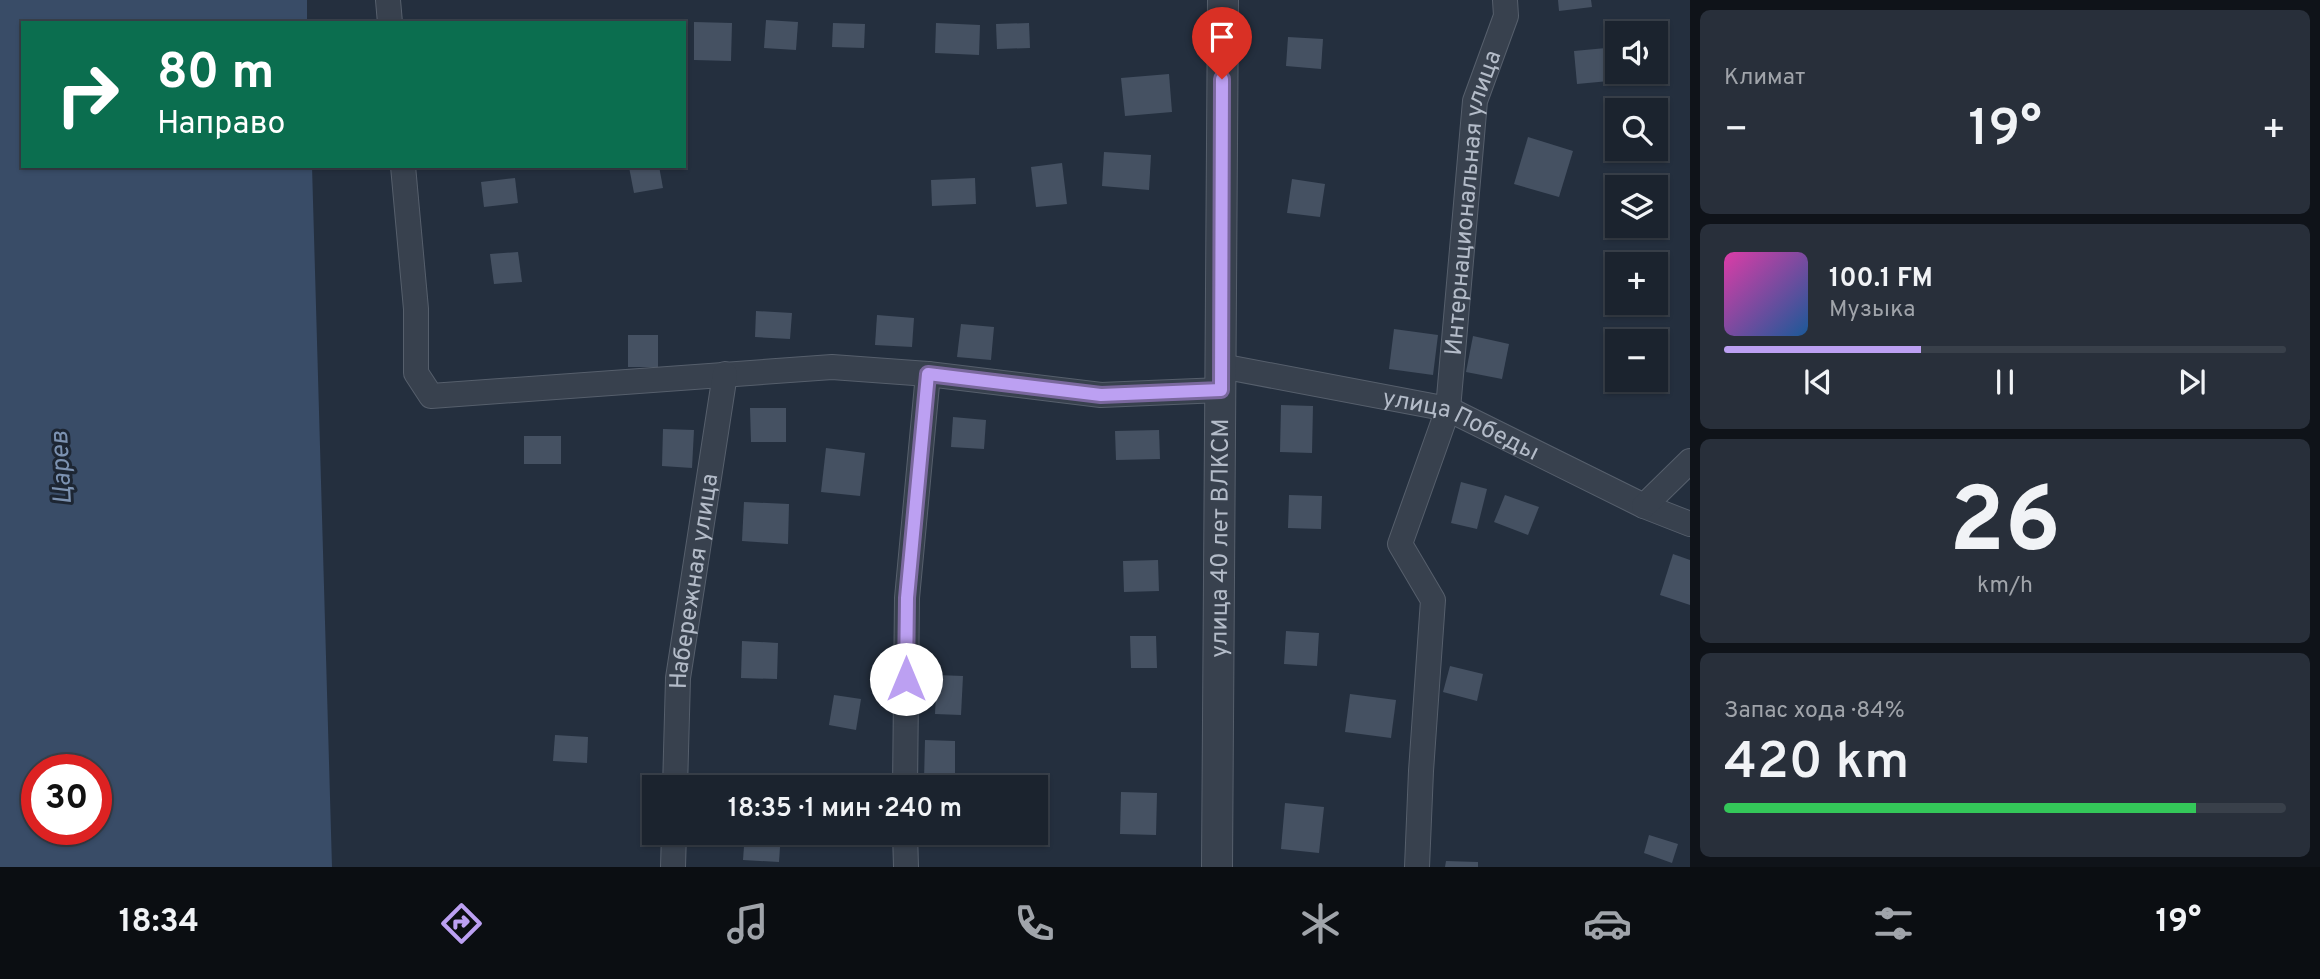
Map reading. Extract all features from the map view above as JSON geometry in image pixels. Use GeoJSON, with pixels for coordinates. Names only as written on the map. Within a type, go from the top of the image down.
{"type":"FeatureCollection","features":[{"type":"Feature","properties":{"kind":"street"},"geometry":{"type":"LineString","coordinates":[[388,0],[390,21]]}},
{"type":"Feature","properties":{"kind":"street","name":"улица 40 лет ВЛКСМ"},"geometry":{"type":"LineString","coordinates":[[1217,867],[1223,0]]}},
{"type":"Feature","properties":{"kind":"street","name":"Интернациональная улица"},"geometry":{"type":"LineString","coordinates":[[1417,867],[1433,600],[1399,544],[1448,409],[1475,101],[1506,16],[1505,0]]}},
{"type":"Feature","properties":{"kind":"street","name":"улица Победы"},"geometry":{"type":"LineString","coordinates":[[403,168],[416,309],[416,373],[431,396],[832,367],[928,374],[1101,395],[1221,378],[1448,409],[1644,506],[1690,524]]}},
{"type":"Feature","properties":{"kind":"street","name":"Набережная улица"},"geometry":{"type":"LineString","coordinates":[[675,775],[678,678],[725,374]]}},
{"type":"Feature","properties":{"kind":"street"},"geometry":{"type":"LineString","coordinates":[[905,775],[907,598],[928,374]]}},
{"type":"Feature","properties":{"kind":"street"},"geometry":{"type":"LineString","coordinates":[[1644,506],[1690,461]]}},
{"type":"Feature","properties":{"kind":"street"},"geometry":{"type":"LineString","coordinates":[[673,867],[674,845]]}},
{"type":"Feature","properties":{"kind":"street"},"geometry":{"type":"LineString","coordinates":[[905,845],[906,867]]}},
{"type":"Feature","properties":{"kind":"water","name":"Царев"},"geometry":{"type":"Polygon","coordinates":[[[0,0],[307,0],[307,21],[21,21],[21,168],[312,168],[332,867],[0,867],[0,0]]]}},
{"type":"Feature","properties":{"kind":"building"},"geometry":{"type":"Polygon","coordinates":[[[1558,0],[1591,0],[1592,7],[1559,11],[1558,0]]]}},
{"type":"Feature","properties":{"kind":"building"},"geometry":{"type":"Polygon","coordinates":[[[766,20],[798,22],[796,50],[764,48],[766,20]]]}},
{"type":"Feature","properties":{"kind":"building"},"geometry":{"type":"Polygon","coordinates":[[[694,22],[732,23],[731,61],[694,60],[694,22]]]}},
{"type":"Feature","properties":{"kind":"building"},"geometry":{"type":"Polygon","coordinates":[[[833,23],[865,24],[864,48],[832,47],[833,23]]]}},
{"type":"Feature","properties":{"kind":"building"},"geometry":{"type":"Polygon","coordinates":[[[936,23],[980,25],[979,55],[935,53],[936,23]]]}},
{"type":"Feature","properties":{"kind":"building"},"geometry":{"type":"Polygon","coordinates":[[[1029,23],[1030,48],[997,49],[996,24],[1029,23]]]}},
{"type":"Feature","properties":{"kind":"building"},"geometry":{"type":"Polygon","coordinates":[[[1288,37],[1323,39],[1321,69],[1286,66],[1288,37]]]}},
{"type":"Feature","properties":{"kind":"building"},"geometry":{"type":"Polygon","coordinates":[[[1605,48],[1605,81],[1577,84],[1574,51],[1605,48]]]}},
{"type":"Feature","properties":{"kind":"building"},"geometry":{"type":"Polygon","coordinates":[[[1169,74],[1172,112],[1125,116],[1121,78],[1169,74]]]}},
{"type":"Feature","properties":{"kind":"building"},"geometry":{"type":"Polygon","coordinates":[[[1528,137],[1573,151],[1559,197],[1514,184],[1528,137]]]}},
{"type":"Feature","properties":{"kind":"building"},"geometry":{"type":"Polygon","coordinates":[[[1104,152],[1151,155],[1149,190],[1102,186],[1104,152]]]}},
{"type":"Feature","properties":{"kind":"building"},"geometry":{"type":"Polygon","coordinates":[[[1062,163],[1067,204],[1036,207],[1031,167],[1062,163]]]}},
{"type":"Feature","properties":{"kind":"building"},"geometry":{"type":"Polygon","coordinates":[[[629,168],[659,168],[663,188],[634,193],[629,168]]]}},
{"type":"Feature","properties":{"kind":"building"},"geometry":{"type":"Polygon","coordinates":[[[515,178],[518,203],[484,207],[481,182],[515,178]]]}},
{"type":"Feature","properties":{"kind":"building"},"geometry":{"type":"Polygon","coordinates":[[[975,178],[976,204],[932,206],[931,180],[975,178]]]}},
{"type":"Feature","properties":{"kind":"building"},"geometry":{"type":"Polygon","coordinates":[[[1292,179],[1325,184],[1320,217],[1287,213],[1292,179]]]}},
{"type":"Feature","properties":{"kind":"building"},"geometry":{"type":"Polygon","coordinates":[[[518,252],[522,282],[494,284],[490,254],[518,252]]]}},
{"type":"Feature","properties":{"kind":"building"},"geometry":{"type":"Polygon","coordinates":[[[756,311],[792,313],[790,339],[755,337],[756,311]]]}},
{"type":"Feature","properties":{"kind":"building"},"geometry":{"type":"Polygon","coordinates":[[[877,315],[914,318],[912,347],[875,345],[877,315]]]}},
{"type":"Feature","properties":{"kind":"building"},"geometry":{"type":"Polygon","coordinates":[[[961,324],[994,327],[991,360],[957,357],[961,324]]]}},
{"type":"Feature","properties":{"kind":"building"},"geometry":{"type":"Polygon","coordinates":[[[1394,329],[1438,335],[1433,375],[1389,369],[1394,329]]]}},
{"type":"Feature","properties":{"kind":"building"},"geometry":{"type":"Polygon","coordinates":[[[628,335],[658,335],[658,367],[628,367],[628,335]]]}},
{"type":"Feature","properties":{"kind":"building"},"geometry":{"type":"Polygon","coordinates":[[[1473,336],[1509,344],[1502,379],[1466,372],[1473,336]]]}},
{"type":"Feature","properties":{"kind":"building"},"geometry":{"type":"Polygon","coordinates":[[[1281,405],[1313,406],[1312,453],[1280,452],[1281,405]]]}},
{"type":"Feature","properties":{"kind":"building"},"geometry":{"type":"Polygon","coordinates":[[[750,408],[786,408],[786,442],[751,442],[750,408]]]}},
{"type":"Feature","properties":{"kind":"building"},"geometry":{"type":"Polygon","coordinates":[[[953,417],[986,420],[984,449],[951,447],[953,417]]]}},
{"type":"Feature","properties":{"kind":"building"},"geometry":{"type":"Polygon","coordinates":[[[663,429],[694,430],[692,468],[662,466],[663,429]]]}},
{"type":"Feature","properties":{"kind":"building"},"geometry":{"type":"Polygon","coordinates":[[[1159,430],[1160,459],[1116,460],[1115,431],[1159,430]]]}},
{"type":"Feature","properties":{"kind":"building"},"geometry":{"type":"Polygon","coordinates":[[[524,436],[561,436],[561,464],[524,464],[524,436]]]}},
{"type":"Feature","properties":{"kind":"building"},"geometry":{"type":"Polygon","coordinates":[[[826,448],[865,453],[860,496],[821,492],[826,448]]]}},
{"type":"Feature","properties":{"kind":"building"},"geometry":{"type":"Polygon","coordinates":[[[1461,482],[1487,489],[1477,529],[1451,523],[1461,482]]]}},
{"type":"Feature","properties":{"kind":"building"},"geometry":{"type":"Polygon","coordinates":[[[1289,495],[1322,496],[1321,529],[1288,528],[1289,495]]]}},
{"type":"Feature","properties":{"kind":"building"},"geometry":{"type":"Polygon","coordinates":[[[1505,495],[1539,507],[1528,535],[1494,522],[1505,495]]]}},
{"type":"Feature","properties":{"kind":"building"},"geometry":{"type":"Polygon","coordinates":[[[744,502],[789,504],[788,544],[742,541],[744,502]]]}},
{"type":"Feature","properties":{"kind":"building"},"geometry":{"type":"Polygon","coordinates":[[[1673,554],[1690,560],[1690,605],[1660,595],[1673,554]]]}},
{"type":"Feature","properties":{"kind":"building"},"geometry":{"type":"Polygon","coordinates":[[[1158,560],[1159,591],[1124,592],[1123,561],[1158,560]]]}},
{"type":"Feature","properties":{"kind":"building"},"geometry":{"type":"Polygon","coordinates":[[[1286,631],[1319,633],[1317,666],[1284,664],[1286,631]]]}},
{"type":"Feature","properties":{"kind":"building"},"geometry":{"type":"Polygon","coordinates":[[[1130,636],[1156,636],[1157,668],[1131,668],[1130,636]]]}},
{"type":"Feature","properties":{"kind":"building"},"geometry":{"type":"Polygon","coordinates":[[[742,641],[778,643],[777,679],[741,678],[742,641]]]}},
{"type":"Feature","properties":{"kind":"building"},"geometry":{"type":"Polygon","coordinates":[[[1450,666],[1483,674],[1477,701],[1443,692],[1450,666]]]}},
{"type":"Feature","properties":{"kind":"building"},"geometry":{"type":"Polygon","coordinates":[[[937,675],[963,676],[961,715],[935,714],[937,675]]]}},
{"type":"Feature","properties":{"kind":"building"},"geometry":{"type":"Polygon","coordinates":[[[1350,694],[1396,700],[1391,738],[1345,732],[1350,694]]]}},
{"type":"Feature","properties":{"kind":"building"},"geometry":{"type":"Polygon","coordinates":[[[834,695],[861,699],[856,730],[829,725],[834,695]]]}},
{"type":"Feature","properties":{"kind":"building"},"geometry":{"type":"Polygon","coordinates":[[[555,735],[588,737],[587,763],[553,761],[555,735]]]}},
{"type":"Feature","properties":{"kind":"building"},"geometry":{"type":"Polygon","coordinates":[[[925,740],[955,741],[955,775],[924,775],[925,740]]]}},
{"type":"Feature","properties":{"kind":"building"},"geometry":{"type":"Polygon","coordinates":[[[1121,792],[1157,793],[1156,835],[1120,834],[1121,792]]]}},
{"type":"Feature","properties":{"kind":"building"},"geometry":{"type":"Polygon","coordinates":[[[1285,803],[1324,807],[1319,853],[1281,849],[1285,803]]]}},
{"type":"Feature","properties":{"kind":"building"},"geometry":{"type":"Polygon","coordinates":[[[1649,835],[1678,844],[1672,863],[1644,853],[1649,835]]]}},
{"type":"Feature","properties":{"kind":"building"},"geometry":{"type":"Polygon","coordinates":[[[744,845],[780,845],[779,862],[743,860],[744,845]]]}},
{"type":"Feature","properties":{"kind":"building"},"geometry":{"type":"Polygon","coordinates":[[[1446,861],[1478,862],[1478,867],[1445,867],[1446,861]]]}},
{"type":"Feature","properties":{"kind":"route"},"geometry":{"type":"LineString","coordinates":[[906,679],[907,598],[928,374],[1101,395],[1221,390],[1222,79]]}}]}
